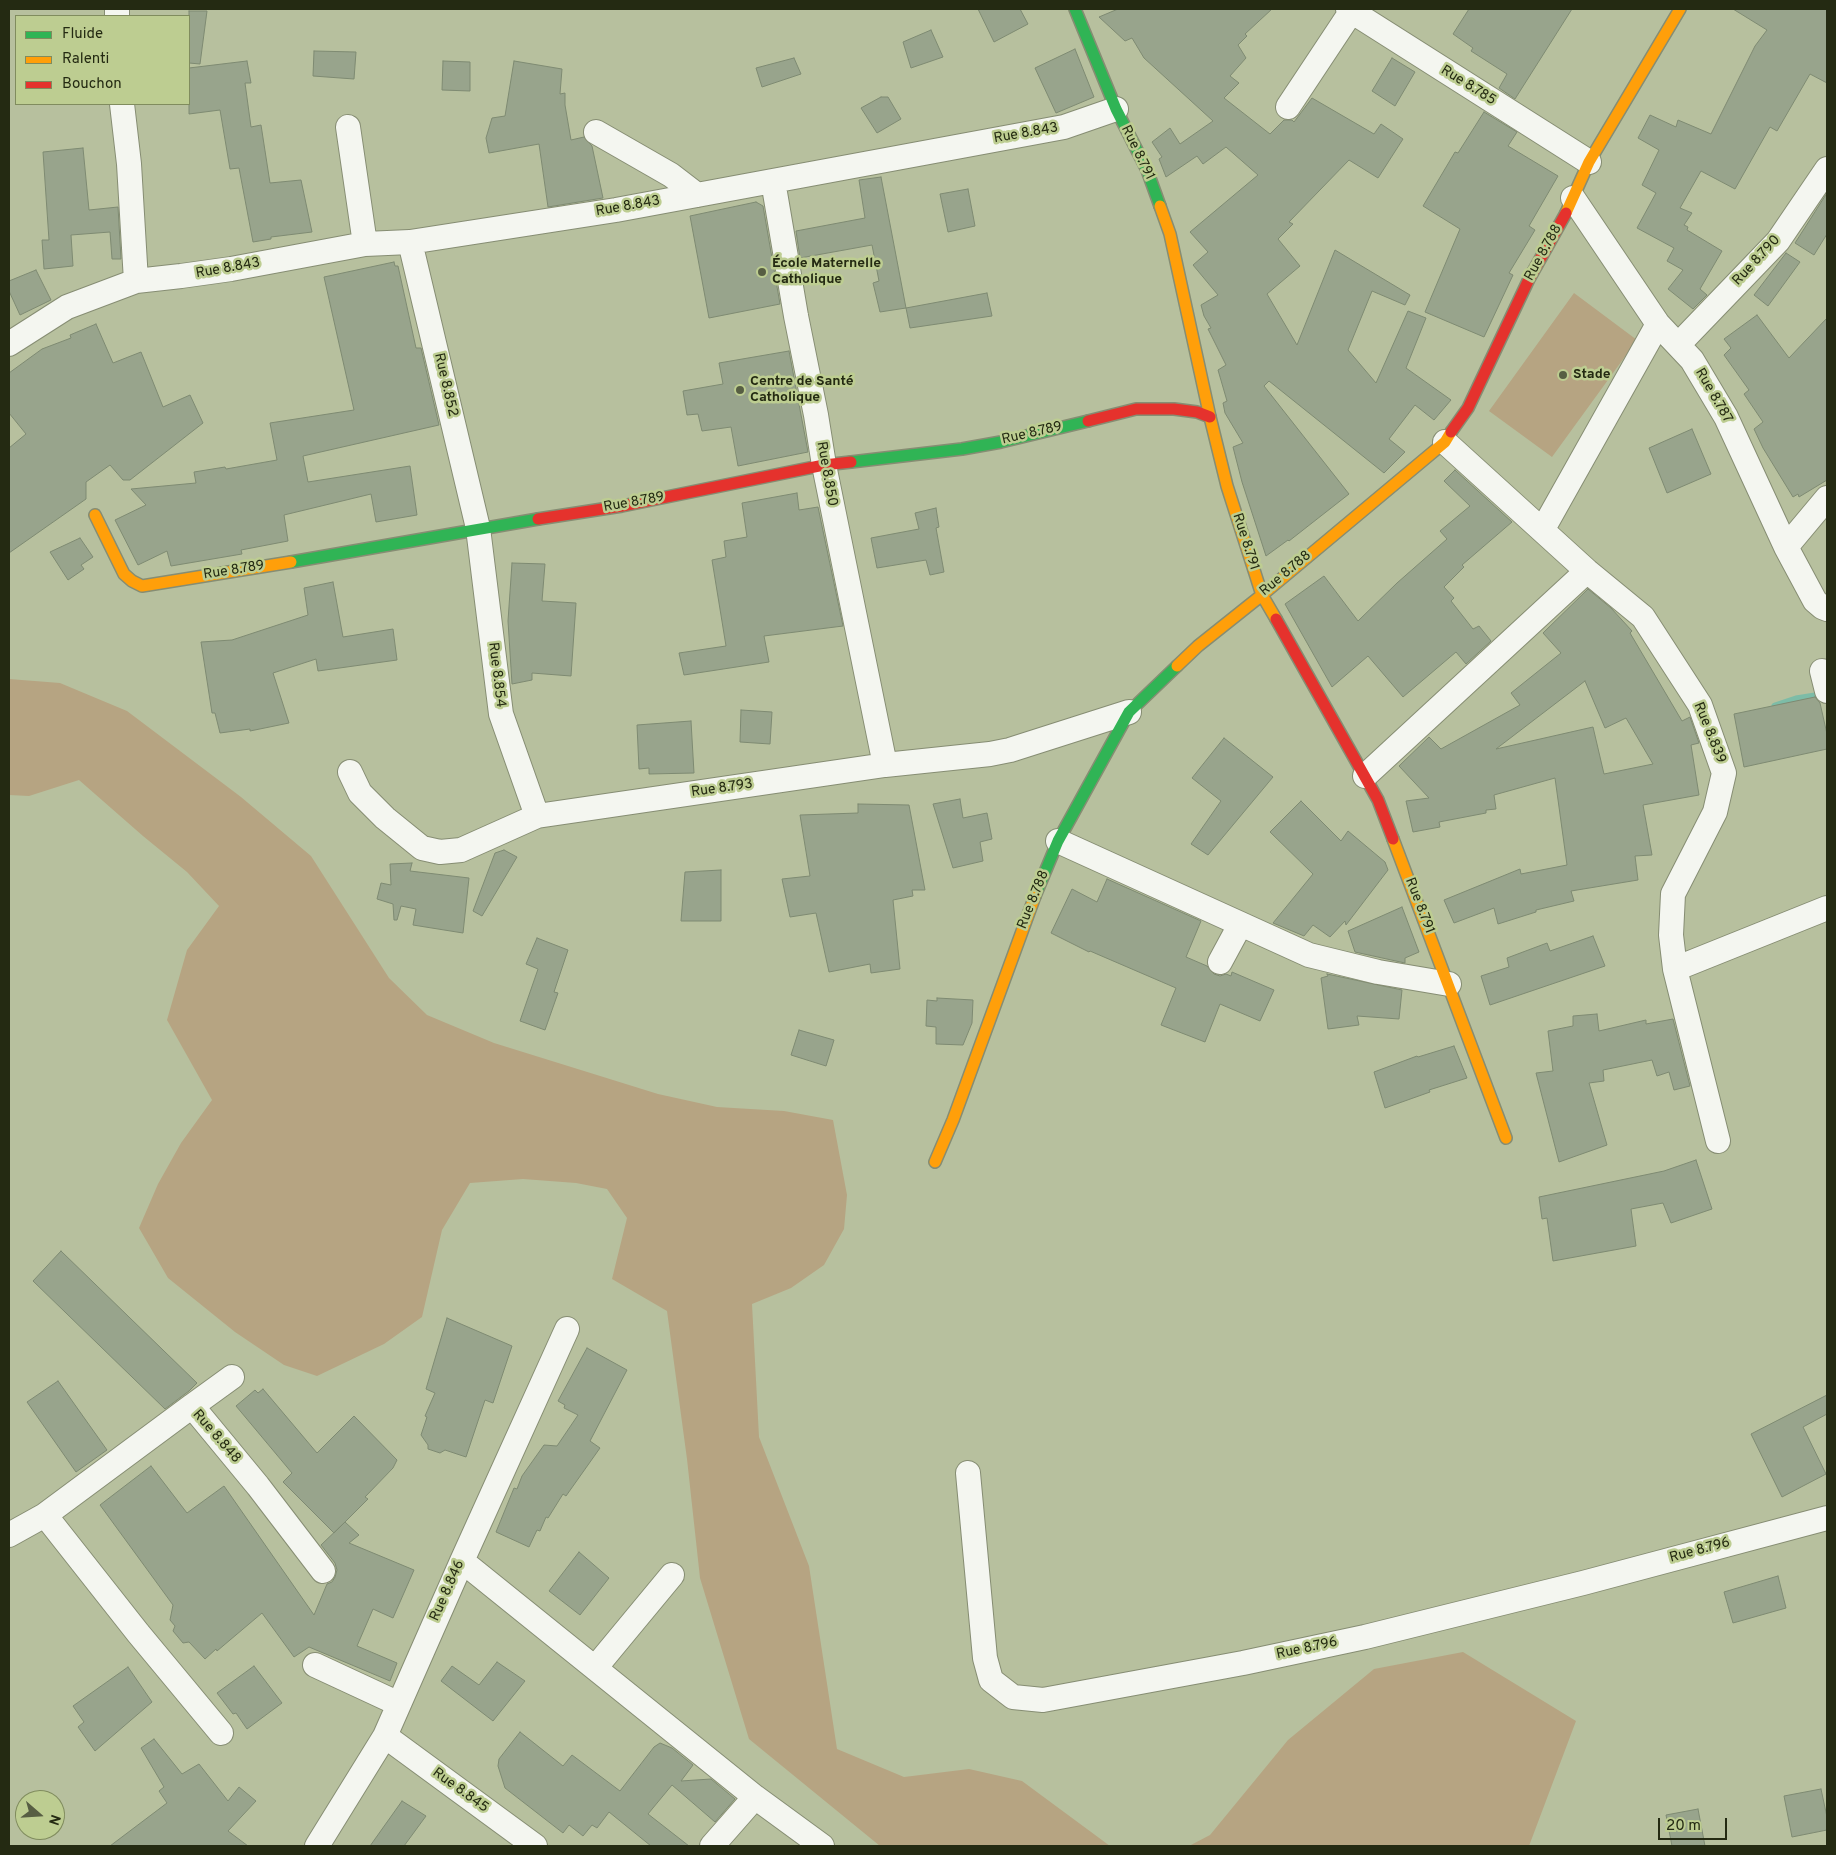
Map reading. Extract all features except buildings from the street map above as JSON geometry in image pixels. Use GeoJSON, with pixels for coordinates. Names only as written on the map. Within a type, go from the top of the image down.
{"type":"FeatureCollection","features":[{"type":"Feature","properties":{"kind":"street","name":"Rue 8.791"},"geometry":{"type":"LineString","coordinates":[[1075,9],[1116,109],[1148,170],[1170,234],[1227,486],[1262,595],[1378,800],[1506,1138]]}},
{"type":"Feature","properties":{"kind":"street","name":"Rue 8.788"},"geometry":{"type":"LineString","coordinates":[[935,1162],[953,1120],[1030,908],[1058,841],[1129,712],[1198,646],[1445,442],[1468,408],[1529,279],[1573,198],[1589,162],[1680,9]]}},
{"type":"Feature","properties":{"kind":"street","name":"Rue 8.785"},"geometry":{"type":"LineString","coordinates":[[1350,10],[1589,162]]}},
{"type":"Feature","properties":{"kind":"street"},"geometry":{"type":"LineString","coordinates":[[1288,107],[1350,10]]}},
{"type":"Feature","properties":{"kind":"street"},"geometry":{"type":"LineString","coordinates":[[122,105],[130,164],[136,281]]}},
{"type":"Feature","properties":{"kind":"street","name":"Rue 8.843"},"geometry":{"type":"LineString","coordinates":[[9,344],[67,308],[136,281],[211,272],[365,244],[410,242],[616,210],[1064,127],[1116,109]]}},
{"type":"Feature","properties":{"kind":"street"},"geometry":{"type":"LineString","coordinates":[[348,126],[365,244]]}},
{"type":"Feature","properties":{"kind":"street"},"geometry":{"type":"LineString","coordinates":[[596,132],[671,175],[697,195]]}},
{"type":"Feature","properties":{"kind":"street","name":"Rue 8.790"},"geometry":{"type":"LineString","coordinates":[[1678,345],[1778,241],[1827,169]]}},
{"type":"Feature","properties":{"kind":"street","name":"Rue 8.850"},"geometry":{"type":"LineString","coordinates":[[773,180],[824,465],[885,765]]}},
{"type":"Feature","properties":{"kind":"street","name":"Rue 8.787"},"geometry":{"type":"LineString","coordinates":[[1573,198],[1658,324],[1692,360],[1726,417],[1786,547],[1815,601],[1827,609]]}},
{"type":"Feature","properties":{"kind":"street","name":"Rue 8.852"},"geometry":{"type":"LineString","coordinates":[[410,242],[478,528]]}},
{"type":"Feature","properties":{"kind":"street"},"geometry":{"type":"LineString","coordinates":[[1543,529],[1658,324]]}},
{"type":"Feature","properties":{"kind":"street","name":"Rue 8.789"},"geometry":{"type":"LineString","coordinates":[[94,515],[124,574],[142,586],[274,565],[478,528],[622,506],[824,465],[962,449],[1001,442],[1136,409],[1174,409],[1197,412],[1210,417]]}},
{"type":"Feature","properties":{"kind":"street","name":"Rue 8.839"},"geometry":{"type":"LineString","coordinates":[[1445,442],[1543,529],[1587,571],[1642,617],[1700,706],[1724,773],[1715,812],[1673,894],[1671,935],[1675,968],[1718,1142]]}},
{"type":"Feature","properties":{"kind":"street"},"geometry":{"type":"LineString","coordinates":[[1786,547],[1827,498]]}},
{"type":"Feature","properties":{"kind":"street","name":"Rue 8.854"},"geometry":{"type":"LineString","coordinates":[[478,528],[501,714],[536,816]]}},
{"type":"Feature","properties":{"kind":"street"},"geometry":{"type":"LineString","coordinates":[[1364,776],[1587,571]]}},
{"type":"Feature","properties":{"kind":"street","name":"Rue 8.793"},"geometry":{"type":"LineString","coordinates":[[350,772],[360,793],[385,818],[422,848],[440,852],[461,850],[536,816],[885,765],[990,754],[1010,750],[1129,712]]}},
{"type":"Feature","properties":{"kind":"street"},"geometry":{"type":"LineString","coordinates":[[1058,841],[1310,956],[1378,972],[1449,984]]}},
{"type":"Feature","properties":{"kind":"street"},"geometry":{"type":"LineString","coordinates":[[1675,968],[1827,908]]}},
{"type":"Feature","properties":{"kind":"street"},"geometry":{"type":"LineString","coordinates":[[1220,962],[1240,924]]}},
{"type":"Feature","properties":{"kind":"street","name":"Rue 8.846"},"geometry":{"type":"LineString","coordinates":[[317,1846],[385,1736],[462,1560],[567,1329]]}},
{"type":"Feature","properties":{"kind":"street"},"geometry":{"type":"LineString","coordinates":[[192,1406],[232,1377]]}},
{"type":"Feature","properties":{"kind":"street","name":"Rue 8.848"},"geometry":{"type":"LineString","coordinates":[[9,1535],[45,1515],[192,1406],[258,1486],[323,1571]]}},
{"type":"Feature","properties":{"kind":"street","name":"Rue 8.796"},"geometry":{"type":"LineString","coordinates":[[968,1473],[985,1658],[991,1680],[1013,1697],[1043,1700],[1243,1663],[1365,1637],[1583,1583],[1827,1518]]}},
{"type":"Feature","properties":{"kind":"street"},"geometry":{"type":"LineString","coordinates":[[45,1515],[220,1733]]}},
{"type":"Feature","properties":{"kind":"street"},"geometry":{"type":"LineString","coordinates":[[462,1560],[755,1796],[822,1846]]}},
{"type":"Feature","properties":{"kind":"street"},"geometry":{"type":"LineString","coordinates":[[595,1668],[672,1575]]}},
{"type":"Feature","properties":{"kind":"street"},"geometry":{"type":"LineString","coordinates":[[315,1665],[399,1704]]}},
{"type":"Feature","properties":{"kind":"street","name":"Rue 8.845"},"geometry":{"type":"LineString","coordinates":[[385,1736],[535,1846]]}},
{"type":"Feature","properties":{"kind":"street"},"geometry":{"type":"LineString","coordinates":[[712,1846],[755,1796]]}},
{"type":"Feature","properties":{"kind":"shaded area","name":"Stade"},"geometry":{"type":"Polygon","coordinates":[[[1574,293],[1637,340],[1552,457],[1489,411],[1574,293]]]}},
{"type":"Feature","properties":{"kind":"shaded area"},"geometry":{"type":"Polygon","coordinates":[[[9,679],[60,683],[127,711],[241,797],[311,856],[389,978],[427,1015],[494,1043],[658,1094],[717,1107],[784,1111],[833,1120],[847,1195],[844,1229],[824,1265],[791,1288],[752,1304],[759,1437],[809,1566],[837,1749],[904,1777],[969,1769],[1022,1781],[1110,1846],[880,1846],[749,1739],[700,1578],[687,1459],[667,1311],[612,1279],[627,1218],[607,1189],[576,1183],[523,1179],[470,1183],[442,1230],[422,1317],[384,1344],[317,1376],[284,1365],[235,1332],[168,1278],[139,1228],[158,1184],[181,1143],[212,1100],[167,1020],[187,950],[219,906],[187,872],[79,780],[29,796],[9,795],[9,679]]]}},
{"type":"Feature","properties":{"kind":"shaded area"},"geometry":{"type":"Polygon","coordinates":[[[1463,1652],[1576,1721],[1529,1846],[1189,1846],[1210,1835],[1288,1740],[1374,1669],[1463,1652]]]}},
{"type":"Feature","properties":{"kind":"waterway"},"geometry":{"type":"LineString","coordinates":[[1775,706],[1796,699],[1815,696]]}},
{"type":"Feature","properties":{"kind":"traffic: fast"},"geometry":{"type":"LineString","coordinates":[[1075,9],[1116,109],[1147,170],[1160,206]]}},
{"type":"Feature","properties":{"kind":"traffic: fast"},"geometry":{"type":"LineString","coordinates":[[851,462],[962,449],[1001,442],[1088,421]]}},
{"type":"Feature","properties":{"kind":"traffic: fast"},"geometry":{"type":"LineString","coordinates":[[291,562],[538,519]]}},
{"type":"Feature","properties":{"kind":"traffic: fast"},"geometry":{"type":"LineString","coordinates":[[1035,896],[1058,841],[1129,712],[1177,666]]}},
{"type":"Feature","properties":{"kind":"traffic: slow"},"geometry":{"type":"LineString","coordinates":[[1566,213],[1589,162],[1680,9]]}},
{"type":"Feature","properties":{"kind":"traffic: slow"},"geometry":{"type":"LineString","coordinates":[[1160,206],[1170,234],[1227,486],[1262,595],[1276,619]]}},
{"type":"Feature","properties":{"kind":"traffic: slow"},"geometry":{"type":"LineString","coordinates":[[1177,666],[1198,646],[1445,442],[1451,432]]}},
{"type":"Feature","properties":{"kind":"traffic: slow"},"geometry":{"type":"LineString","coordinates":[[95,515],[124,574],[142,586],[291,562]]}},
{"type":"Feature","properties":{"kind":"traffic: slow"},"geometry":{"type":"LineString","coordinates":[[1393,839],[1506,1138]]}},
{"type":"Feature","properties":{"kind":"traffic: slow"},"geometry":{"type":"LineString","coordinates":[[935,1162],[953,1120],[1035,896]]}},
{"type":"Feature","properties":{"kind":"traffic: jam"},"geometry":{"type":"LineString","coordinates":[[1451,432],[1468,408],[1529,279],[1566,213]]}},
{"type":"Feature","properties":{"kind":"traffic: jam"},"geometry":{"type":"LineString","coordinates":[[1088,421],[1136,409],[1174,409],[1197,412],[1210,417]]}},
{"type":"Feature","properties":{"kind":"traffic: jam"},"geometry":{"type":"LineString","coordinates":[[538,519],[622,506],[824,465],[851,462]]}},
{"type":"Feature","properties":{"kind":"traffic: jam"},"geometry":{"type":"LineString","coordinates":[[1276,619],[1378,800],[1393,839]]}},
{"type":"Feature","properties":{"kind":"place","name":"École Maternelle Catholique"},"geometry":{"type":"Point","coordinates":[762,272]}},
{"type":"Feature","properties":{"kind":"place","name":"Stade"},"geometry":{"type":"Point","coordinates":[1563,375]}},
{"type":"Feature","properties":{"kind":"place","name":"Centre de Santé Catholique"},"geometry":{"type":"Point","coordinates":[740,390]}}]}
